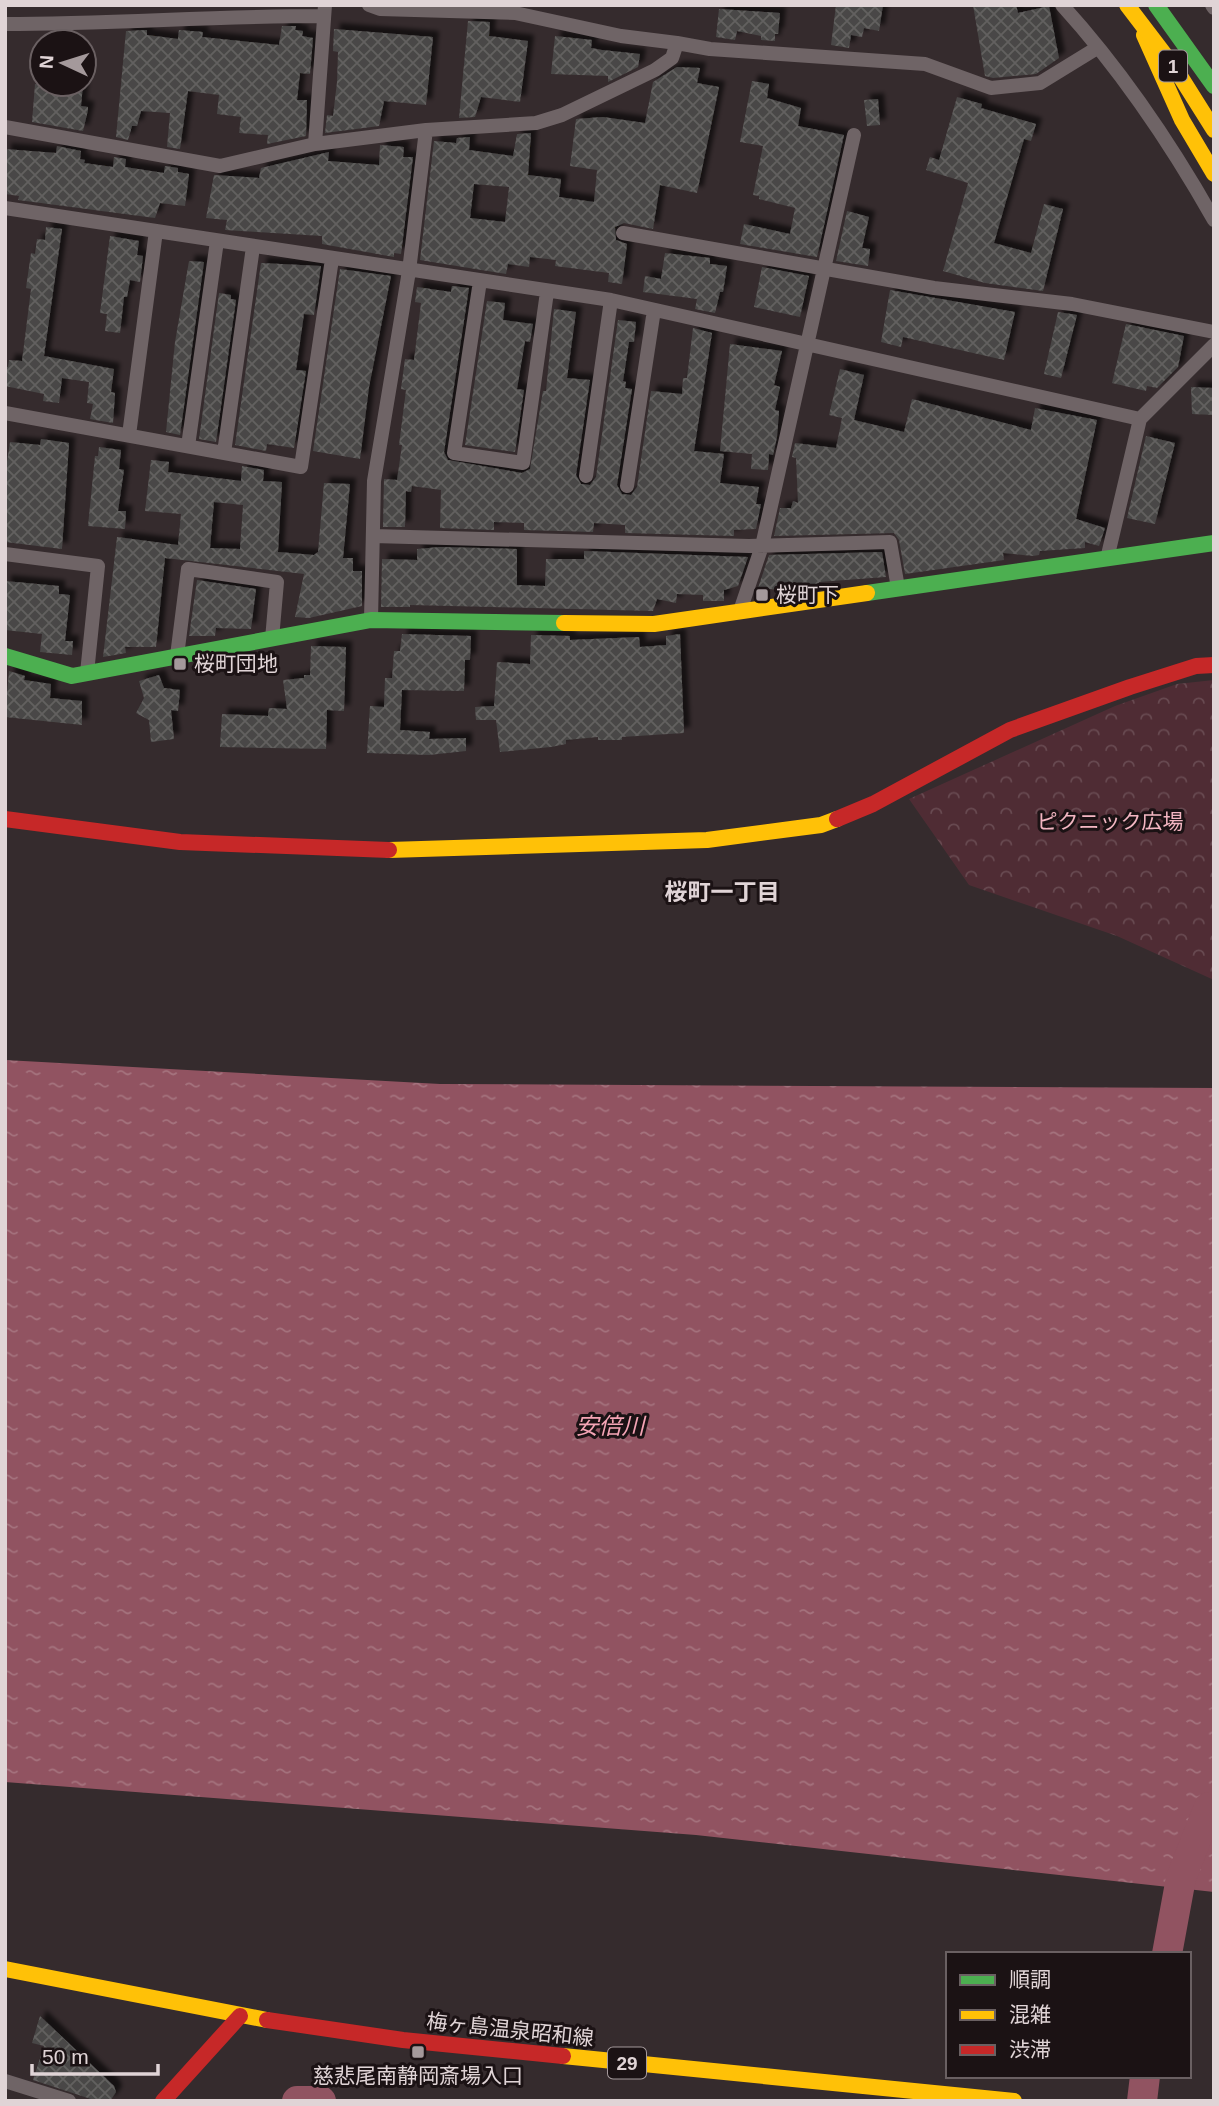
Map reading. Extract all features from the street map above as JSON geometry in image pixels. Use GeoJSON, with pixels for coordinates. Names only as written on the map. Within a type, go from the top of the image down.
{"type":"FeatureCollection","features":[{"type":"Feature","properties":{"kind":"main road","name":"1"},"geometry":{"type":"LineString","coordinates":[[1129,5],[1175,68],[1214,131]]}},
{"type":"Feature","properties":{"kind":"main road"},"geometry":{"type":"LineString","coordinates":[[1129,5],[1195,144],[1214,174]]}},
{"type":"Feature","properties":{"kind":"main road","name":"1"},"geometry":{"type":"LineString","coordinates":[[1156,5],[1214,86]]}},
{"type":"Feature","properties":{"kind":"main road"},"geometry":{"type":"LineString","coordinates":[[1168,5],[1214,58]]}},
{"type":"Feature","properties":{"kind":"main road"},"geometry":{"type":"LineString","coordinates":[[5,656],[72,676],[371,621],[654,624],[1214,543]]}},
{"type":"Feature","properties":{"kind":"main road"},"geometry":{"type":"LineString","coordinates":[[5,819],[180,842],[354,851],[732,836],[821,825],[873,804],[1010,730],[1130,687],[1196,666],[1214,665]]}},
{"type":"Feature","properties":{"kind":"main road","name":"梅ヶ島温泉昭和線"},"geometry":{"type":"LineString","coordinates":[[5,1969],[240,2015],[403,2040],[1014,2101]]}},
{"type":"Feature","properties":{"kind":"main road"},"geometry":{"type":"LineString","coordinates":[[163,2101],[178,2094],[240,2015]]}},
{"type":"Feature","properties":{"kind":"street"},"geometry":{"type":"LineString","coordinates":[[369,5],[380,9],[515,13],[621,36],[710,49],[925,64],[992,88],[1040,83],[1097,48]]}},
{"type":"Feature","properties":{"kind":"street"},"geometry":{"type":"LineString","coordinates":[[1062,5],[1149,115],[1185,169],[1214,220]]}},
{"type":"Feature","properties":{"kind":"street"},"geometry":{"type":"LineString","coordinates":[[5,24],[103,24],[323,11],[315,144]]}},
{"type":"Feature","properties":{"kind":"street"},"geometry":{"type":"LineString","coordinates":[[5,127],[220,166],[315,144],[426,130],[536,123],[562,115],[654,70],[671,58],[677,43]]}},
{"type":"Feature","properties":{"kind":"street"},"geometry":{"type":"LineString","coordinates":[[371,621],[374,481],[409,271],[426,130]]}},
{"type":"Feature","properties":{"kind":"street"},"geometry":{"type":"LineString","coordinates":[[740,611],[762,546],[854,135]]}},
{"type":"Feature","properties":{"kind":"street"},"geometry":{"type":"LineString","coordinates":[[5,208],[611,300],[1140,419]]}},
{"type":"Feature","properties":{"kind":"street"},"geometry":{"type":"LineString","coordinates":[[129,435],[156,231]]}},
{"type":"Feature","properties":{"kind":"street"},"geometry":{"type":"LineString","coordinates":[[623,233],[934,288],[1072,304],[1214,332]]}},
{"type":"Feature","properties":{"kind":"street"},"geometry":{"type":"LineString","coordinates":[[188,446],[217,241]]}},
{"type":"Feature","properties":{"kind":"street"},"geometry":{"type":"LineString","coordinates":[[224,453],[253,247]]}},
{"type":"Feature","properties":{"kind":"street"},"geometry":{"type":"LineString","coordinates":[[5,413],[301,467],[332,259]]}},
{"type":"Feature","properties":{"kind":"street"},"geometry":{"type":"LineString","coordinates":[[480,281],[454,453],[523,463],[547,292]]}},
{"type":"Feature","properties":{"kind":"street"},"geometry":{"type":"LineString","coordinates":[[586,476],[611,300]]}},
{"type":"Feature","properties":{"kind":"street"},"geometry":{"type":"LineString","coordinates":[[627,486],[654,310]]}},
{"type":"Feature","properties":{"kind":"street"},"geometry":{"type":"LineString","coordinates":[[1107,559],[1140,419],[1214,345]]}},
{"type":"Feature","properties":{"kind":"street"},"geometry":{"type":"LineString","coordinates":[[373,536],[762,546],[890,542],[898,588]]}},
{"type":"Feature","properties":{"kind":"street"},"geometry":{"type":"LineString","coordinates":[[5,554],[98,566],[87,673]]}},
{"type":"Feature","properties":{"kind":"street"},"geometry":{"type":"LineString","coordinates":[[177,656],[188,569],[276,582],[272,639]]}},
{"type":"Feature","properties":{"kind":"street"},"geometry":{"type":"LineString","coordinates":[[5,2081],[69,2101]]}},
{"type":"Feature","properties":{"kind":"green space","name":"ピクニック広場"},"geometry":{"type":"Polygon","coordinates":[[[1214,680],[1214,980],[1117,936],[969,885],[909,799],[1115,706],[1177,684],[1214,680]]]}},
{"type":"Feature","properties":{"kind":"water","name":"安倍川"},"geometry":{"type":"Polygon","coordinates":[[[5,1060],[440,1084],[1214,1088],[1214,1892],[696,1835],[5,1782],[5,1060]]]}},
{"type":"Feature","properties":{"kind":"building"},"geometry":{"type":"Polygon","coordinates":[[[836,5],[883,5],[879,31],[864,28],[862,37],[851,35],[849,48],[831,45],[836,5]]]}},
{"type":"Feature","properties":{"kind":"building"},"geometry":{"type":"Polygon","coordinates":[[[973,5],[1016,5],[1018,13],[1049,6],[1059,58],[1036,74],[993,78],[985,76],[973,5]]]}},
{"type":"Feature","properties":{"kind":"building"},"geometry":{"type":"Polygon","coordinates":[[[719,9],[780,13],[775,41],[761,40],[761,36],[737,31],[735,40],[716,37],[719,9]]]}},
{"type":"Feature","properties":{"kind":"building"},"geometry":{"type":"Polygon","coordinates":[[[468,21],[490,22],[489,36],[528,41],[520,102],[481,97],[475,117],[459,118],[468,21]]]}},
{"type":"Feature","properties":{"kind":"building"},"geometry":{"type":"Polygon","coordinates":[[[282,26],[296,26],[295,30],[303,31],[302,36],[313,38],[310,74],[300,73],[297,100],[307,100],[306,136],[267,144],[268,135],[239,133],[241,117],[217,114],[219,95],[188,91],[180,149],[167,147],[170,113],[141,111],[137,126],[132,126],[128,140],[116,137],[126,31],[147,30],[147,35],[178,39],[179,30],[203,32],[202,37],[279,45],[282,26]]]}},
{"type":"Feature","properties":{"kind":"building"},"geometry":{"type":"Polygon","coordinates":[[[334,29],[433,37],[426,105],[384,101],[379,126],[325,133],[327,115],[333,116],[337,82],[338,52],[333,51],[334,29]]]}},
{"type":"Feature","properties":{"kind":"building"},"geometry":{"type":"Polygon","coordinates":[[[555,36],[592,40],[591,48],[640,54],[638,67],[608,82],[608,76],[551,74],[555,36]]]}},
{"type":"Feature","properties":{"kind":"building"},"geometry":{"type":"Polygon","coordinates":[[[677,67],[700,68],[697,83],[719,87],[697,193],[660,185],[653,229],[624,223],[615,227],[616,240],[627,244],[622,284],[608,282],[609,273],[555,266],[556,260],[530,257],[529,267],[508,264],[506,274],[420,260],[434,141],[456,143],[457,138],[470,137],[469,150],[513,156],[517,134],[531,133],[528,175],[561,179],[559,197],[594,202],[597,170],[570,166],[576,119],[603,117],[645,123],[653,82],[677,67]],[[474,184],[470,218],[505,222],[509,187],[474,184]]]}},
{"type":"Feature","properties":{"kind":"building"},"geometry":{"type":"Polygon","coordinates":[[[752,81],[769,84],[767,98],[801,108],[798,126],[844,135],[817,257],[740,244],[744,224],[790,234],[795,208],[753,195],[763,146],[740,142],[752,81]]]}},
{"type":"Feature","properties":{"kind":"building"},"geometry":{"type":"Polygon","coordinates":[[[957,97],[982,104],[981,108],[1036,124],[1031,141],[1024,139],[994,243],[1031,253],[1044,204],[1063,209],[1043,291],[985,283],[943,271],[968,183],[926,170],[930,157],[939,160],[957,97]]]}},
{"type":"Feature","properties":{"kind":"building"},"geometry":{"type":"Polygon","coordinates":[[[34,98],[82,98],[81,106],[88,107],[83,131],[32,122],[34,98]]]}},
{"type":"Feature","properties":{"kind":"building"},"geometry":{"type":"Polygon","coordinates":[[[878,99],[880,125],[867,126],[864,100],[878,99]]]}},
{"type":"Feature","properties":{"kind":"building"},"geometry":{"type":"Polygon","coordinates":[[[380,145],[404,147],[403,157],[413,157],[401,254],[394,253],[394,257],[322,244],[322,236],[225,230],[227,220],[206,218],[214,175],[259,178],[261,168],[329,152],[328,161],[379,165],[380,145]]]}},
{"type":"Feature","properties":{"kind":"building"},"geometry":{"type":"Polygon","coordinates":[[[57,146],[81,151],[80,159],[85,160],[84,163],[113,167],[114,157],[126,159],[125,167],[164,173],[165,166],[178,168],[178,172],[189,174],[185,206],[160,203],[155,218],[18,200],[19,196],[5,194],[5,149],[56,153],[57,146]]]}},
{"type":"Feature","properties":{"kind":"building"},"geometry":{"type":"Polygon","coordinates":[[[847,211],[869,217],[862,248],[870,249],[868,266],[836,261],[847,211]]]}},
{"type":"Feature","properties":{"kind":"building"},"geometry":{"type":"Polygon","coordinates":[[[46,227],[62,229],[44,356],[114,369],[111,392],[115,393],[113,423],[90,419],[93,404],[87,403],[89,382],[62,378],[59,403],[43,401],[44,394],[5,386],[5,366],[8,367],[9,360],[22,361],[31,289],[26,288],[31,253],[35,254],[37,239],[45,240],[46,227]]]}},
{"type":"Feature","properties":{"kind":"building"},"geometry":{"type":"Polygon","coordinates":[[[110,236],[139,241],[137,255],[143,256],[140,282],[130,280],[127,297],[124,297],[120,333],[105,331],[107,314],[100,313],[110,236]]]}},
{"type":"Feature","properties":{"kind":"building"},"geometry":{"type":"Polygon","coordinates":[[[665,253],[710,258],[710,264],[727,266],[723,292],[720,292],[715,313],[695,309],[697,299],[643,292],[645,276],[661,279],[665,253]]]}},
{"type":"Feature","properties":{"kind":"building"},"geometry":{"type":"Polygon","coordinates":[[[189,261],[204,262],[180,435],[166,432],[175,342],[189,261]]]}},
{"type":"Feature","properties":{"kind":"building"},"geometry":{"type":"Polygon","coordinates":[[[261,263],[321,266],[314,315],[304,314],[296,370],[306,371],[294,448],[267,444],[266,451],[235,445],[261,263]]]}},
{"type":"Feature","properties":{"kind":"building"},"geometry":{"type":"Polygon","coordinates":[[[762,267],[809,276],[800,317],[754,307],[762,267]]]}},
{"type":"Feature","properties":{"kind":"building"},"geometry":{"type":"Polygon","coordinates":[[[340,269],[391,276],[369,387],[360,459],[313,451],[340,269]]]}},
{"type":"Feature","properties":{"kind":"building"},"geometry":{"type":"Polygon","coordinates":[[[452,286],[469,288],[444,452],[448,460],[522,473],[530,469],[543,391],[546,391],[554,309],[576,312],[567,378],[590,380],[576,475],[581,484],[590,485],[596,477],[618,320],[636,322],[634,342],[629,342],[623,381],[626,382],[625,388],[632,389],[617,485],[622,494],[631,495],[637,487],[651,391],[682,394],[683,378],[687,378],[693,328],[712,333],[694,451],[724,454],[720,483],[759,487],[756,504],[761,504],[756,529],[734,530],[734,536],[625,533],[625,525],[594,523],[593,532],[524,530],[524,523],[494,522],[494,530],[440,528],[441,490],[412,486],[411,492],[406,491],[405,527],[383,527],[384,479],[397,480],[402,445],[399,445],[406,390],[401,389],[405,359],[414,360],[421,303],[415,302],[417,287],[451,292],[452,286]]]}},
{"type":"Feature","properties":{"kind":"building"},"geometry":{"type":"Polygon","coordinates":[[[890,290],[1015,312],[1004,360],[903,337],[901,347],[881,342],[890,290]]]}},
{"type":"Feature","properties":{"kind":"building"},"geometry":{"type":"Polygon","coordinates":[[[219,293],[231,295],[231,299],[236,300],[216,442],[199,439],[219,293]]]}},
{"type":"Feature","properties":{"kind":"building"},"geometry":{"type":"Polygon","coordinates":[[[487,301],[505,303],[503,320],[533,324],[530,342],[525,341],[517,389],[524,390],[515,452],[465,445],[487,301]]]}},
{"type":"Feature","properties":{"kind":"building"},"geometry":{"type":"Polygon","coordinates":[[[1058,312],[1077,315],[1061,378],[1044,374],[1058,312]]]}},
{"type":"Feature","properties":{"kind":"building"},"geometry":{"type":"Polygon","coordinates":[[[1126,324],[1184,336],[1178,367],[1157,388],[1147,386],[1146,391],[1112,383],[1126,324]]]}},
{"type":"Feature","properties":{"kind":"building"},"geometry":{"type":"Polygon","coordinates":[[[730,344],[782,351],[774,385],[780,387],[775,410],[779,411],[777,437],[773,455],[769,454],[768,470],[751,469],[752,454],[720,451],[730,344]]]}},
{"type":"Feature","properties":{"kind":"building"},"geometry":{"type":"Polygon","coordinates":[[[840,369],[864,375],[854,420],[904,432],[912,399],[1031,430],[1035,408],[1097,420],[1076,519],[1105,528],[1099,546],[1085,542],[1085,548],[1040,551],[1039,555],[1033,556],[1003,553],[1004,560],[905,574],[899,540],[894,533],[774,536],[780,508],[791,508],[793,501],[798,503],[796,458],[792,457],[795,443],[836,448],[842,418],[829,415],[840,369]]]}},
{"type":"Feature","properties":{"kind":"building"},"geometry":{"type":"Polygon","coordinates":[[[1191,387],[1214,388],[1214,415],[1192,414],[1191,387]]]}},
{"type":"Feature","properties":{"kind":"building"},"geometry":{"type":"Polygon","coordinates":[[[1146,436],[1175,443],[1155,524],[1127,518],[1146,436]]]}},
{"type":"Feature","properties":{"kind":"building"},"geometry":{"type":"Polygon","coordinates":[[[41,439],[69,443],[62,549],[5,542],[5,475],[10,442],[40,445],[41,439]]]}},
{"type":"Feature","properties":{"kind":"building"},"geometry":{"type":"Polygon","coordinates":[[[99,447],[121,450],[119,469],[124,470],[118,511],[126,511],[125,529],[88,526],[95,456],[98,456],[99,447]]]}},
{"type":"Feature","properties":{"kind":"building"},"geometry":{"type":"Polygon","coordinates":[[[151,460],[169,462],[168,472],[241,481],[242,466],[264,470],[263,481],[282,482],[278,552],[314,555],[318,552],[324,483],[350,484],[343,558],[353,558],[353,571],[362,571],[362,606],[309,618],[295,617],[304,574],[165,558],[156,647],[125,647],[126,653],[103,657],[117,537],[178,545],[181,514],[145,511],[151,460]],[[214,502],[210,548],[240,549],[243,505],[214,502]]]}},
{"type":"Feature","properties":{"kind":"building"},"geometry":{"type":"Polygon","coordinates":[[[417,549],[517,549],[517,585],[545,586],[546,559],[584,559],[584,551],[748,557],[738,586],[724,590],[724,601],[703,601],[703,595],[677,594],[676,603],[657,599],[653,611],[410,605],[381,607],[382,559],[417,560],[417,549]]]}},
{"type":"Feature","properties":{"kind":"building"},"geometry":{"type":"Polygon","coordinates":[[[882,552],[886,577],[819,582],[819,585],[782,590],[758,588],[769,555],[882,552]]]}},
{"type":"Feature","properties":{"kind":"building"},"geometry":{"type":"Polygon","coordinates":[[[197,580],[256,589],[251,629],[216,628],[215,636],[189,636],[197,580]]]}},
{"type":"Feature","properties":{"kind":"building"},"geometry":{"type":"Polygon","coordinates":[[[5,581],[59,586],[59,594],[70,595],[65,641],[73,641],[72,655],[40,652],[42,634],[5,630],[5,581]]]}},
{"type":"Feature","properties":{"kind":"building"},"geometry":{"type":"Polygon","coordinates":[[[402,634],[471,636],[470,660],[465,660],[464,691],[402,690],[400,730],[430,732],[429,739],[466,738],[466,751],[429,755],[367,753],[370,706],[384,707],[385,678],[392,678],[394,651],[400,651],[402,634]]]}},
{"type":"Feature","properties":{"kind":"building"},"geometry":{"type":"Polygon","coordinates":[[[680,634],[684,733],[622,737],[622,740],[598,740],[598,737],[566,740],[566,744],[551,747],[500,752],[496,720],[476,720],[475,707],[494,706],[497,662],[530,664],[531,635],[570,636],[570,640],[639,637],[640,647],[666,645],[666,636],[680,634]]]}},
{"type":"Feature","properties":{"kind":"building"},"geometry":{"type":"Polygon","coordinates":[[[311,646],[346,647],[344,711],[327,710],[326,749],[220,747],[222,714],[268,716],[269,708],[287,709],[283,680],[310,675],[311,646]]]}},
{"type":"Feature","properties":{"kind":"building"},"geometry":{"type":"Polygon","coordinates":[[[9,671],[25,676],[24,680],[51,684],[50,698],[82,701],[82,725],[5,717],[9,671]]]}},
{"type":"Feature","properties":{"kind":"building"},"geometry":{"type":"Polygon","coordinates":[[[159,675],[164,688],[180,690],[178,711],[171,710],[174,739],[151,742],[149,720],[136,713],[144,698],[139,681],[159,675]]]}},
{"type":"Feature","properties":{"kind":"building"},"geometry":{"type":"Polygon","coordinates":[[[40,2016],[114,2086],[116,2092],[110,2101],[97,2101],[33,2080],[44,2046],[32,2043],[40,2016]]]}},
{"type":"Feature","properties":{"kind":"waterway"},"geometry":{"type":"LineString","coordinates":[[1167,1952],[1181,1878],[1209,1807],[1214,1807]]}},
{"type":"Feature","properties":{"kind":"waterway"},"geometry":{"type":"LineString","coordinates":[[1142,2101],[1145,2078]]}},
{"type":"Feature","properties":{"kind":"waterway"},"geometry":{"type":"LineString","coordinates":[[297,2101],[321,2101]]}},
{"type":"Feature","properties":{"kind":"traffic: fast"},"geometry":{"type":"LineString","coordinates":[[1156,5],[1214,86]]}},
{"type":"Feature","properties":{"kind":"traffic: fast"},"geometry":{"type":"LineString","coordinates":[[867,593],[1214,543]]}},
{"type":"Feature","properties":{"kind":"traffic: fast"},"geometry":{"type":"LineString","coordinates":[[5,656],[72,676],[371,620],[564,623]]}},
{"type":"Feature","properties":{"kind":"traffic: slow"},"geometry":{"type":"LineString","coordinates":[[1127,5],[1175,68],[1214,130]]}},
{"type":"Feature","properties":{"kind":"traffic: slow"},"geometry":{"type":"LineString","coordinates":[[1144,35],[1182,120],[1214,174]]}},
{"type":"Feature","properties":{"kind":"traffic: slow"},"geometry":{"type":"LineString","coordinates":[[564,623],[654,624],[867,593]]}},
{"type":"Feature","properties":{"kind":"traffic: slow"},"geometry":{"type":"LineString","coordinates":[[389,850],[707,840],[821,825],[837,819]]}},
{"type":"Feature","properties":{"kind":"traffic: slow"},"geometry":{"type":"LineString","coordinates":[[5,1969],[267,2020]]}},
{"type":"Feature","properties":{"kind":"traffic: slow"},"geometry":{"type":"LineString","coordinates":[[563,2056],[1014,2101]]}},
{"type":"Feature","properties":{"kind":"traffic: jam"},"geometry":{"type":"LineString","coordinates":[[837,819],[873,804],[1010,730],[1130,687],[1196,666],[1214,665]]}},
{"type":"Feature","properties":{"kind":"traffic: jam"},"geometry":{"type":"LineString","coordinates":[[5,819],[180,842],[389,850]]}},
{"type":"Feature","properties":{"kind":"traffic: jam"},"geometry":{"type":"LineString","coordinates":[[163,2101],[240,2016]]}},
{"type":"Feature","properties":{"kind":"traffic: jam"},"geometry":{"type":"LineString","coordinates":[[267,2020],[403,2040],[563,2056]]}},
{"type":"Feature","properties":{"kind":"place","name":"桜町下"},"geometry":{"type":"Point","coordinates":[762,595]}},
{"type":"Feature","properties":{"kind":"place","name":"桜町団地"},"geometry":{"type":"Point","coordinates":[180,664]}},
{"type":"Feature","properties":{"kind":"place","name":"慈悲尾南静岡斎場入口"},"geometry":{"type":"Point","coordinates":[418,2052]}},
{"type":"Feature","properties":{"kind":"district","name":"桜町一丁目"},"geometry":{"type":"Point","coordinates":[722,892]}}]}
